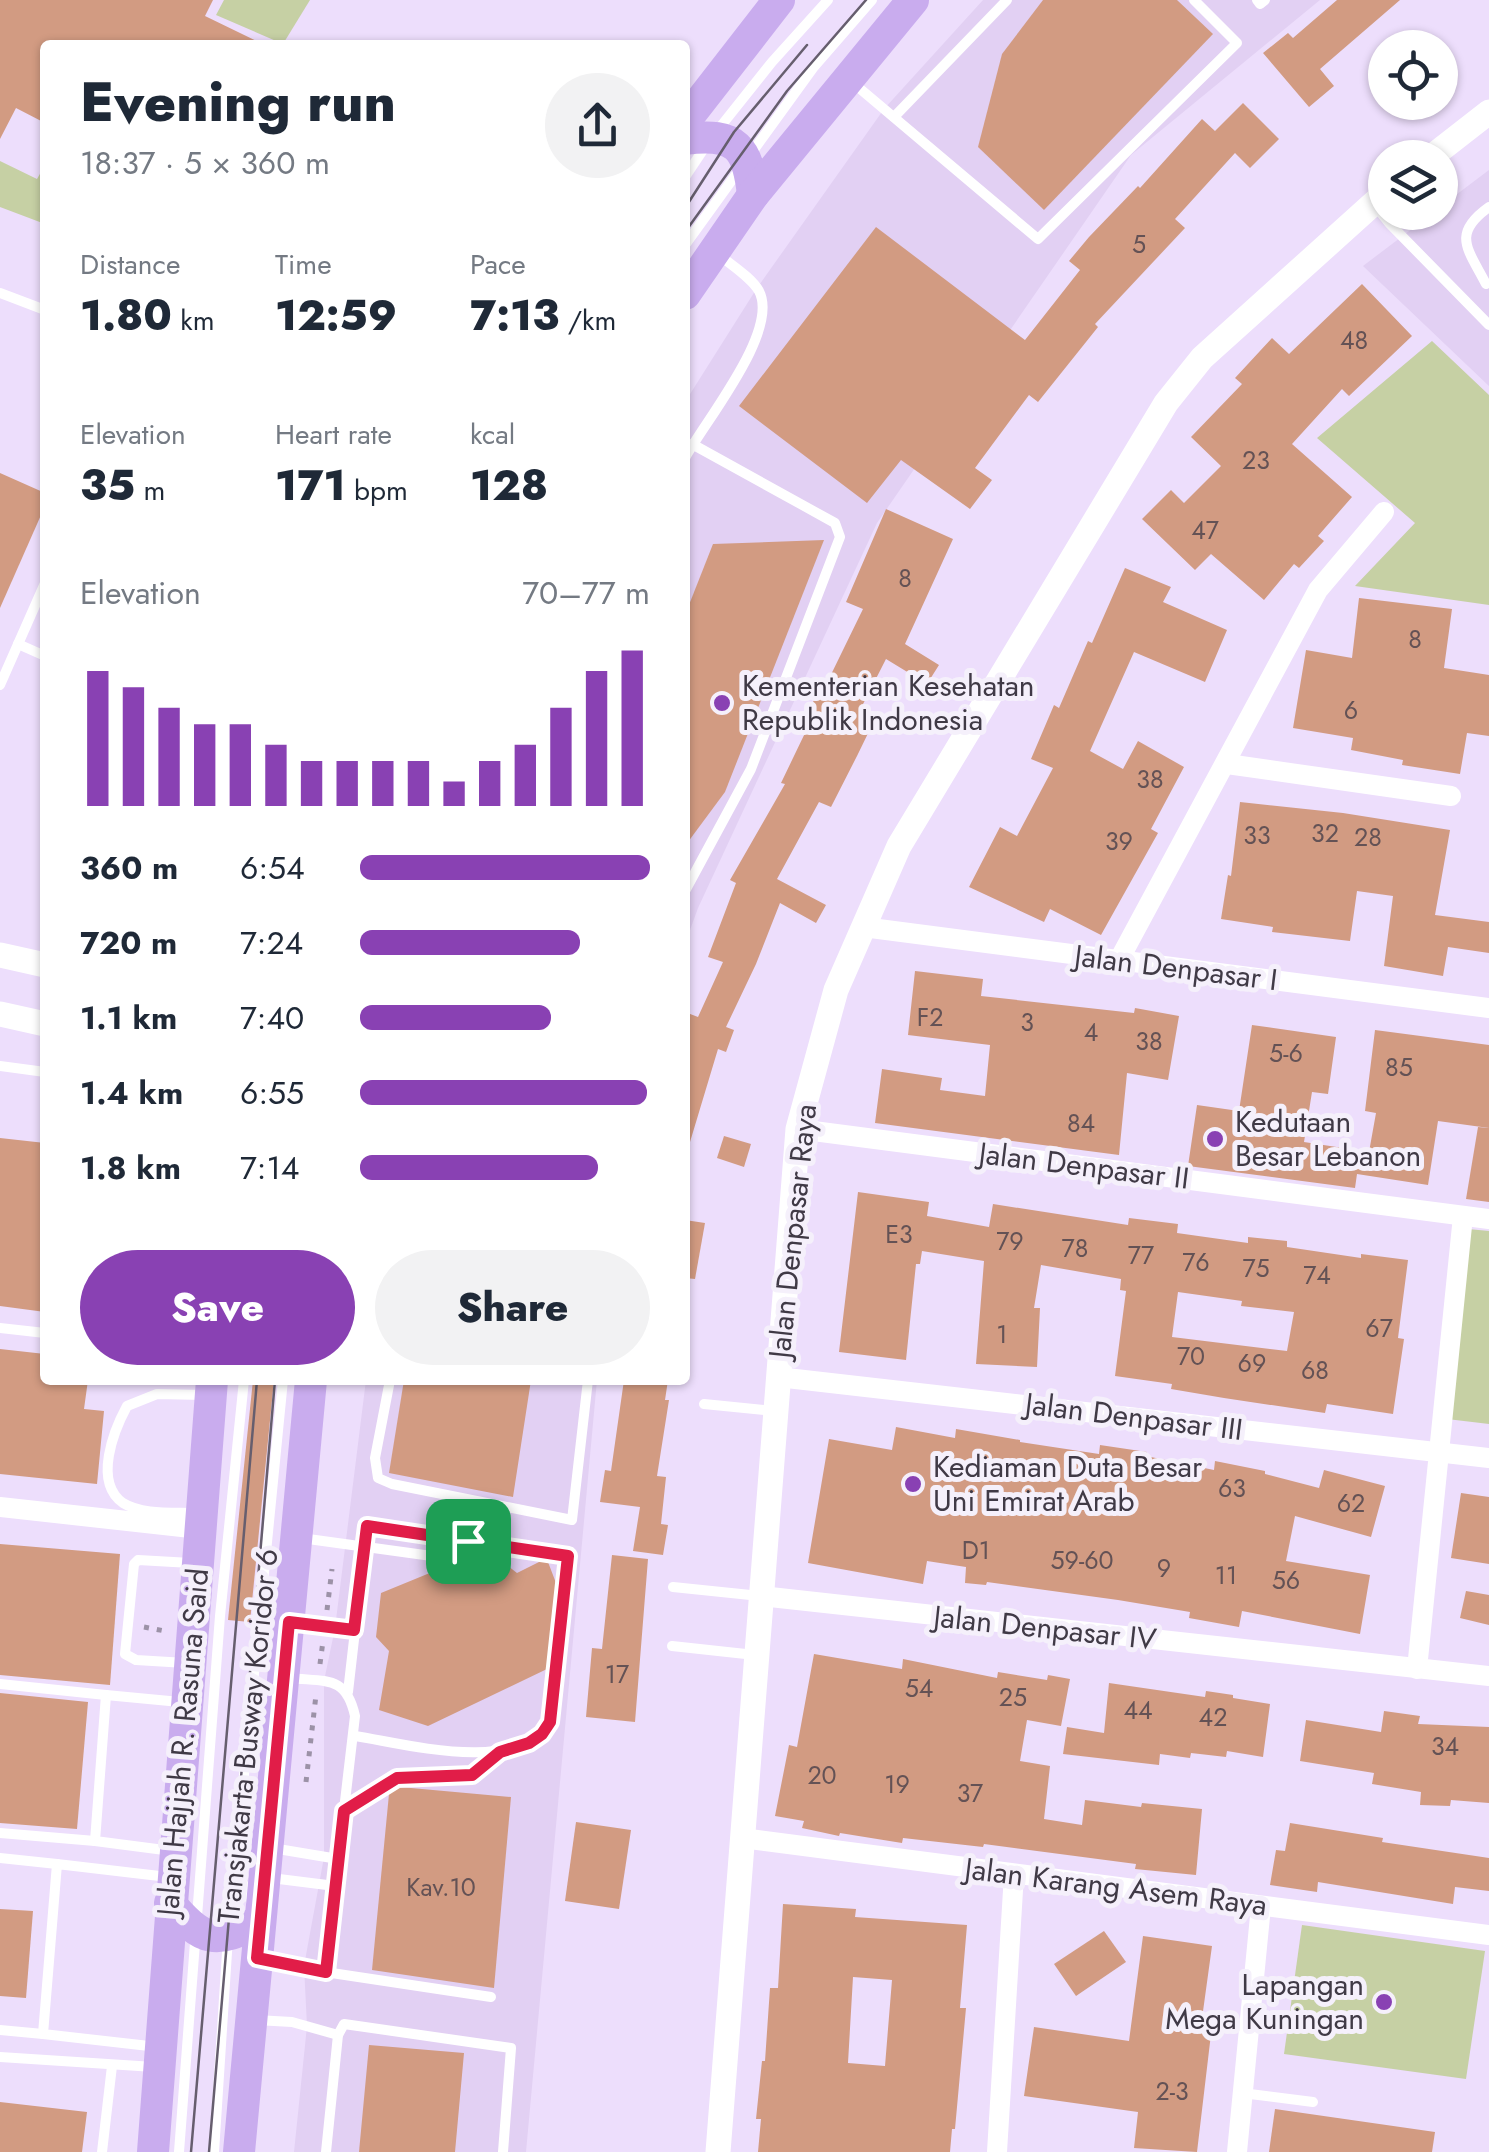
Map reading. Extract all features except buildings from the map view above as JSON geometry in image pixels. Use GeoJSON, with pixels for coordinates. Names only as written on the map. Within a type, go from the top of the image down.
{"type":"FeatureCollection","features":[{"type":"Feature","properties":{"kind":"main road"},"geometry":{"type":"LineString","coordinates":[[754,195],[747,156],[736,146],[694,132],[779,0]]}},
{"type":"Feature","properties":{"kind":"main road"},"geometry":{"type":"LineString","coordinates":[[690,279],[700,248],[754,195],[913,0]]}},
{"type":"Feature","properties":{"kind":"main road"},"geometry":{"type":"LineString","coordinates":[[240,2152],[259,1921],[255,1863],[284,1677],[311,1385]]}},
{"type":"Feature","properties":{"kind":"main road","name":"Jalan Hajjah R. Rasuna Said"},"geometry":{"type":"LineString","coordinates":[[152,2152],[211,1388]]}},
{"type":"Feature","properties":{"kind":"main road"},"geometry":{"type":"LineString","coordinates":[[172,1877],[212,1934],[259,1921]]}},
{"type":"Feature","properties":{"kind":"main road","name":"Jalan Hajjah R. Rasuna Said"},"geometry":{"type":"LineString","coordinates":[[142,2152],[157,2073]]}},
{"type":"Feature","properties":{"kind":"street"},"geometry":{"type":"LineString","coordinates":[[1453,140],[1489,112]]}},
{"type":"Feature","properties":{"kind":"street","name":"Jalan Denpasar Raya"},"geometry":{"type":"LineString","coordinates":[[718,2152],[798,1129],[836,990],[899,846],[1166,403],[1202,358],[1368,208]]}},
{"type":"Feature","properties":{"kind":"street"},"geometry":{"type":"LineString","coordinates":[[1119,960],[1318,590],[1384,512]]}},
{"type":"Feature","properties":{"kind":"street"},"geometry":{"type":"LineString","coordinates":[[1227,764],[1451,796]]}},
{"type":"Feature","properties":{"kind":"street","name":"Jalan Denpasar I"},"geometry":{"type":"LineString","coordinates":[[863,927],[1489,1008]]}},
{"type":"Feature","properties":{"kind":"street"},"geometry":{"type":"LineString","coordinates":[[0,955],[40,965]]}},
{"type":"Feature","properties":{"kind":"street"},"geometry":{"type":"LineString","coordinates":[[0,1014],[40,1023]]}},
{"type":"Feature","properties":{"kind":"street","name":"Jalan Denpasar II"},"geometry":{"type":"LineString","coordinates":[[798,1129],[1489,1219]]}},
{"type":"Feature","properties":{"kind":"street"},"geometry":{"type":"LineString","coordinates":[[1416,1669],[1464,1216]]}},
{"type":"Feature","properties":{"kind":"street","name":"Jalan Denpasar III"},"geometry":{"type":"LineString","coordinates":[[778,1377],[1489,1458]]}},
{"type":"Feature","properties":{"kind":"street"},"geometry":{"type":"LineString","coordinates":[[0,1507],[200,1521]]}},
{"type":"Feature","properties":{"kind":"street","name":"Jalan Denpasar IV"},"geometry":{"type":"LineString","coordinates":[[761,1596],[1489,1676]]}},
{"type":"Feature","properties":{"kind":"street","name":"Jalan Karang Asem Raya"},"geometry":{"type":"LineString","coordinates":[[742,1838],[1489,1935]]}},
{"type":"Feature","properties":{"kind":"street"},"geometry":{"type":"LineString","coordinates":[[997,2152],[1014,1874]]}},
{"type":"Feature","properties":{"kind":"street"},"geometry":{"type":"LineString","coordinates":[[1236,2152],[1260,1906]]}},
{"type":"Feature","properties":{"kind":"lane"},"geometry":{"type":"LineString","coordinates":[[694,132],[772,62],[828,0]]}},
{"type":"Feature","properties":{"kind":"lane"},"geometry":{"type":"LineString","coordinates":[[690,448],[750,351],[764,317],[758,288],[700,248],[747,156],[813,68],[872,0]]}},
{"type":"Feature","properties":{"kind":"lane"},"geometry":{"type":"LineString","coordinates":[[894,117],[1007,0]]}},
{"type":"Feature","properties":{"kind":"lane"},"geometry":{"type":"LineString","coordinates":[[848,78],[1038,240],[1237,43],[1194,0]]}},
{"type":"Feature","properties":{"kind":"lane"},"geometry":{"type":"LineString","coordinates":[[1256,0],[1260,4],[1265,0]]}},
{"type":"Feature","properties":{"kind":"lane"},"geometry":{"type":"LineString","coordinates":[[1465,300],[1488,283],[1465,243],[1465,232],[1474,217],[1489,206]]}},
{"type":"Feature","properties":{"kind":"lane"},"geometry":{"type":"LineString","coordinates":[[1396,230],[1489,324]]}},
{"type":"Feature","properties":{"kind":"lane"},"geometry":{"type":"LineString","coordinates":[[0,293],[40,308]]}},
{"type":"Feature","properties":{"kind":"lane"},"geometry":{"type":"LineString","coordinates":[[690,882],[751,770],[840,537],[836,523],[692,444]]}},
{"type":"Feature","properties":{"kind":"lane"},"geometry":{"type":"LineString","coordinates":[[0,685],[40,594]]}},
{"type":"Feature","properties":{"kind":"lane"},"geometry":{"type":"LineString","coordinates":[[18,644],[40,654]]}},
{"type":"Feature","properties":{"kind":"lane"},"geometry":{"type":"LineString","coordinates":[[0,1066],[40,1071]]}},
{"type":"Feature","properties":{"kind":"lane"},"geometry":{"type":"LineString","coordinates":[[0,1328],[40,1332]]}},
{"type":"Feature","properties":{"kind":"lane","name":"Transjakarta Busway Koridor 6"},"geometry":{"type":"LineString","coordinates":[[214,2152],[210,1756],[244,1385]]}},
{"type":"Feature","properties":{"kind":"lane","name":"Transjakarta Busway Koridor 6"},"geometry":{"type":"LineString","coordinates":[[179,2152],[212,1934],[255,1863],[283,1385]]}},
{"type":"Feature","properties":{"kind":"lane"},"geometry":{"type":"LineString","coordinates":[[389,1385],[375,1458],[378,1478],[572,1520],[587,1385]]}},
{"type":"Feature","properties":{"kind":"lane"},"geometry":{"type":"LineString","coordinates":[[200,1521],[123,1502],[112,1491],[109,1470],[112,1434],[126,1406],[157,1394],[211,1388]]}},
{"type":"Feature","properties":{"kind":"lane"},"geometry":{"type":"LineString","coordinates":[[704,1404],[776,1412]]}},
{"type":"Feature","properties":{"kind":"lane"},"geometry":{"type":"LineString","coordinates":[[326,1972],[355,1736],[355,1716],[348,1692],[367,1526],[568,1556],[550,1722],[542,1734],[529,1743],[500,1752],[445,1750],[355,1736]]}},
{"type":"Feature","properties":{"kind":"lane"},"geometry":{"type":"LineString","coordinates":[[298,1538],[439,1557]]}},
{"type":"Feature","properties":{"kind":"lane"},"geometry":{"type":"LineString","coordinates":[[190,1663],[136,1660],[125,1654],[128,1600],[138,1560],[197,1564]]}},
{"type":"Feature","properties":{"kind":"lane","name":"Jalan Denpasar IV"},"geometry":{"type":"LineString","coordinates":[[673,1587],[761,1596]]}},
{"type":"Feature","properties":{"kind":"lane"},"geometry":{"type":"LineString","coordinates":[[289,1622],[354,1630]]}},
{"type":"Feature","properties":{"kind":"lane"},"geometry":{"type":"LineString","coordinates":[[672,1646],[756,1655]]}},
{"type":"Feature","properties":{"kind":"lane"},"geometry":{"type":"LineString","coordinates":[[284,1677],[328,1682],[348,1692]]}},
{"type":"Feature","properties":{"kind":"lane"},"geometry":{"type":"LineString","coordinates":[[0,1684],[186,1702]]}},
{"type":"Feature","properties":{"kind":"lane"},"geometry":{"type":"LineString","coordinates":[[95,1840],[106,1695]]}},
{"type":"Feature","properties":{"kind":"lane"},"geometry":{"type":"LineString","coordinates":[[344,1811],[397,1778],[472,1775],[500,1752]]}},
{"type":"Feature","properties":{"kind":"lane"},"geometry":{"type":"LineString","coordinates":[[179,1794],[210,1756]]}},
{"type":"Feature","properties":{"kind":"lane"},"geometry":{"type":"LineString","coordinates":[[0,1833],[95,1840],[172,1877]]}},
{"type":"Feature","properties":{"kind":"lane"},"geometry":{"type":"LineString","coordinates":[[0,1858],[172,1877]]}},
{"type":"Feature","properties":{"kind":"lane"},"geometry":{"type":"LineString","coordinates":[[255,1863],[338,1859]]}},
{"type":"Feature","properties":{"kind":"lane"},"geometry":{"type":"LineString","coordinates":[[255,1863],[335,1886]]}},
{"type":"Feature","properties":{"kind":"lane"},"geometry":{"type":"LineString","coordinates":[[43,2034],[58,1864]]}},
{"type":"Feature","properties":{"kind":"lane"},"geometry":{"type":"LineString","coordinates":[[257,1958],[490,1997]]}},
{"type":"Feature","properties":{"kind":"lane"},"geometry":{"type":"LineString","coordinates":[[250,2019],[292,2022],[338,2035]]}},
{"type":"Feature","properties":{"kind":"lane"},"geometry":{"type":"LineString","coordinates":[[326,2152],[339,2028],[351,2024],[511,2048],[502,2152]]}},
{"type":"Feature","properties":{"kind":"lane"},"geometry":{"type":"LineString","coordinates":[[0,2030],[43,2034],[157,2073]]}},
{"type":"Feature","properties":{"kind":"lane"},"geometry":{"type":"LineString","coordinates":[[0,2058],[157,2073]]}},
{"type":"Feature","properties":{"kind":"lane"},"geometry":{"type":"LineString","coordinates":[[102,2152],[112,2068]]}},
{"type":"Feature","properties":{"kind":"lane"},"geometry":{"type":"LineString","coordinates":[[1242,2093],[1313,2102]]}},
{"type":"Feature","properties":{"kind":"path"},"geometry":{"type":"LineString","coordinates":[[306,1782],[314,1715]]}},
{"type":"Feature","properties":{"kind":"shaded area"},"geometry":{"type":"Polygon","coordinates":[[[983,0],[1320,0],[1131,155],[877,523],[690,930],[690,394],[757,288],[884,109],[983,0]]]}},
{"type":"Feature","properties":{"kind":"shaded area"},"geometry":{"type":"Polygon","coordinates":[[[1489,170],[1489,386],[1363,266],[1411,230],[1458,230],[1458,193],[1489,170]]]}},
{"type":"Feature","properties":{"kind":"shaded area"},"geometry":{"type":"Polygon","coordinates":[[[365,1385],[597,1385],[526,2152],[294,2152],[307,2026],[304,1966],[324,1857],[324,1681],[335,1628],[365,1385]]]}},
{"type":"Feature","properties":{"kind":"green space"},"geometry":{"type":"Polygon","coordinates":[[[224,0],[310,0],[285,40],[274,40],[216,15],[224,0]]]}},
{"type":"Feature","properties":{"kind":"green space"},"geometry":{"type":"Polygon","coordinates":[[[0,161],[37,179],[40,174],[40,222],[0,207],[0,161]]]}},
{"type":"Feature","properties":{"kind":"green space"},"geometry":{"type":"Polygon","coordinates":[[[1432,341],[1489,395],[1489,605],[1355,586],[1415,523],[1317,438],[1432,341]]]}},
{"type":"Feature","properties":{"kind":"green space"},"geometry":{"type":"Polygon","coordinates":[[[1468,1229],[1489,1231],[1489,1424],[1447,1419],[1468,1229]]]}},
{"type":"Feature","properties":{"kind":"green space","name":"Lapangan Mega Kuningan"},"geometry":{"type":"Polygon","coordinates":[[[1302,1925],[1485,1951],[1466,2079],[1284,2054],[1302,1925]]]}},
{"type":"Feature","properties":{"kind":"tram line"},"geometry":{"type":"LineString","coordinates":[[690,225],[787,91],[866,0]]}},
{"type":"Feature","properties":{"kind":"tram line"},"geometry":{"type":"LineString","coordinates":[[690,200],[734,132],[807,45]]}},
{"type":"Feature","properties":{"kind":"tram line"},"geometry":{"type":"LineString","coordinates":[[191,2152],[257,1385]]}},
{"type":"Feature","properties":{"kind":"tram line"},"geometry":{"type":"LineString","coordinates":[[209,2152],[275,1385]]}},
{"type":"Feature","properties":{"kind":"place","name":"Kementerian Kesehatan Republik Indonesia"},"geometry":{"type":"Point","coordinates":[722,703]}},
{"type":"Feature","properties":{"kind":"place","name":"Kedutaan Besar Lebanon"},"geometry":{"type":"Point","coordinates":[1215,1139]}},
{"type":"Feature","properties":{"kind":"place","name":"Kediaman Duta Besar Uni Emirat Arab"},"geometry":{"type":"Point","coordinates":[913,1484]}},
{"type":"Feature","properties":{"kind":"place","name":"Lapangan Mega Kuningan"},"geometry":{"type":"Point","coordinates":[1384,2002]}},
{"type":"Feature","properties":{"kind":"route"},"geometry":{"type":"LineString","coordinates":[[367,1526],[468,1541],[568,1556],[550,1722],[529,1743],[500,1752],[472,1775],[397,1778],[344,1811],[326,1972],[257,1958],[289,1622],[354,1630],[367,1526]]}}]}
